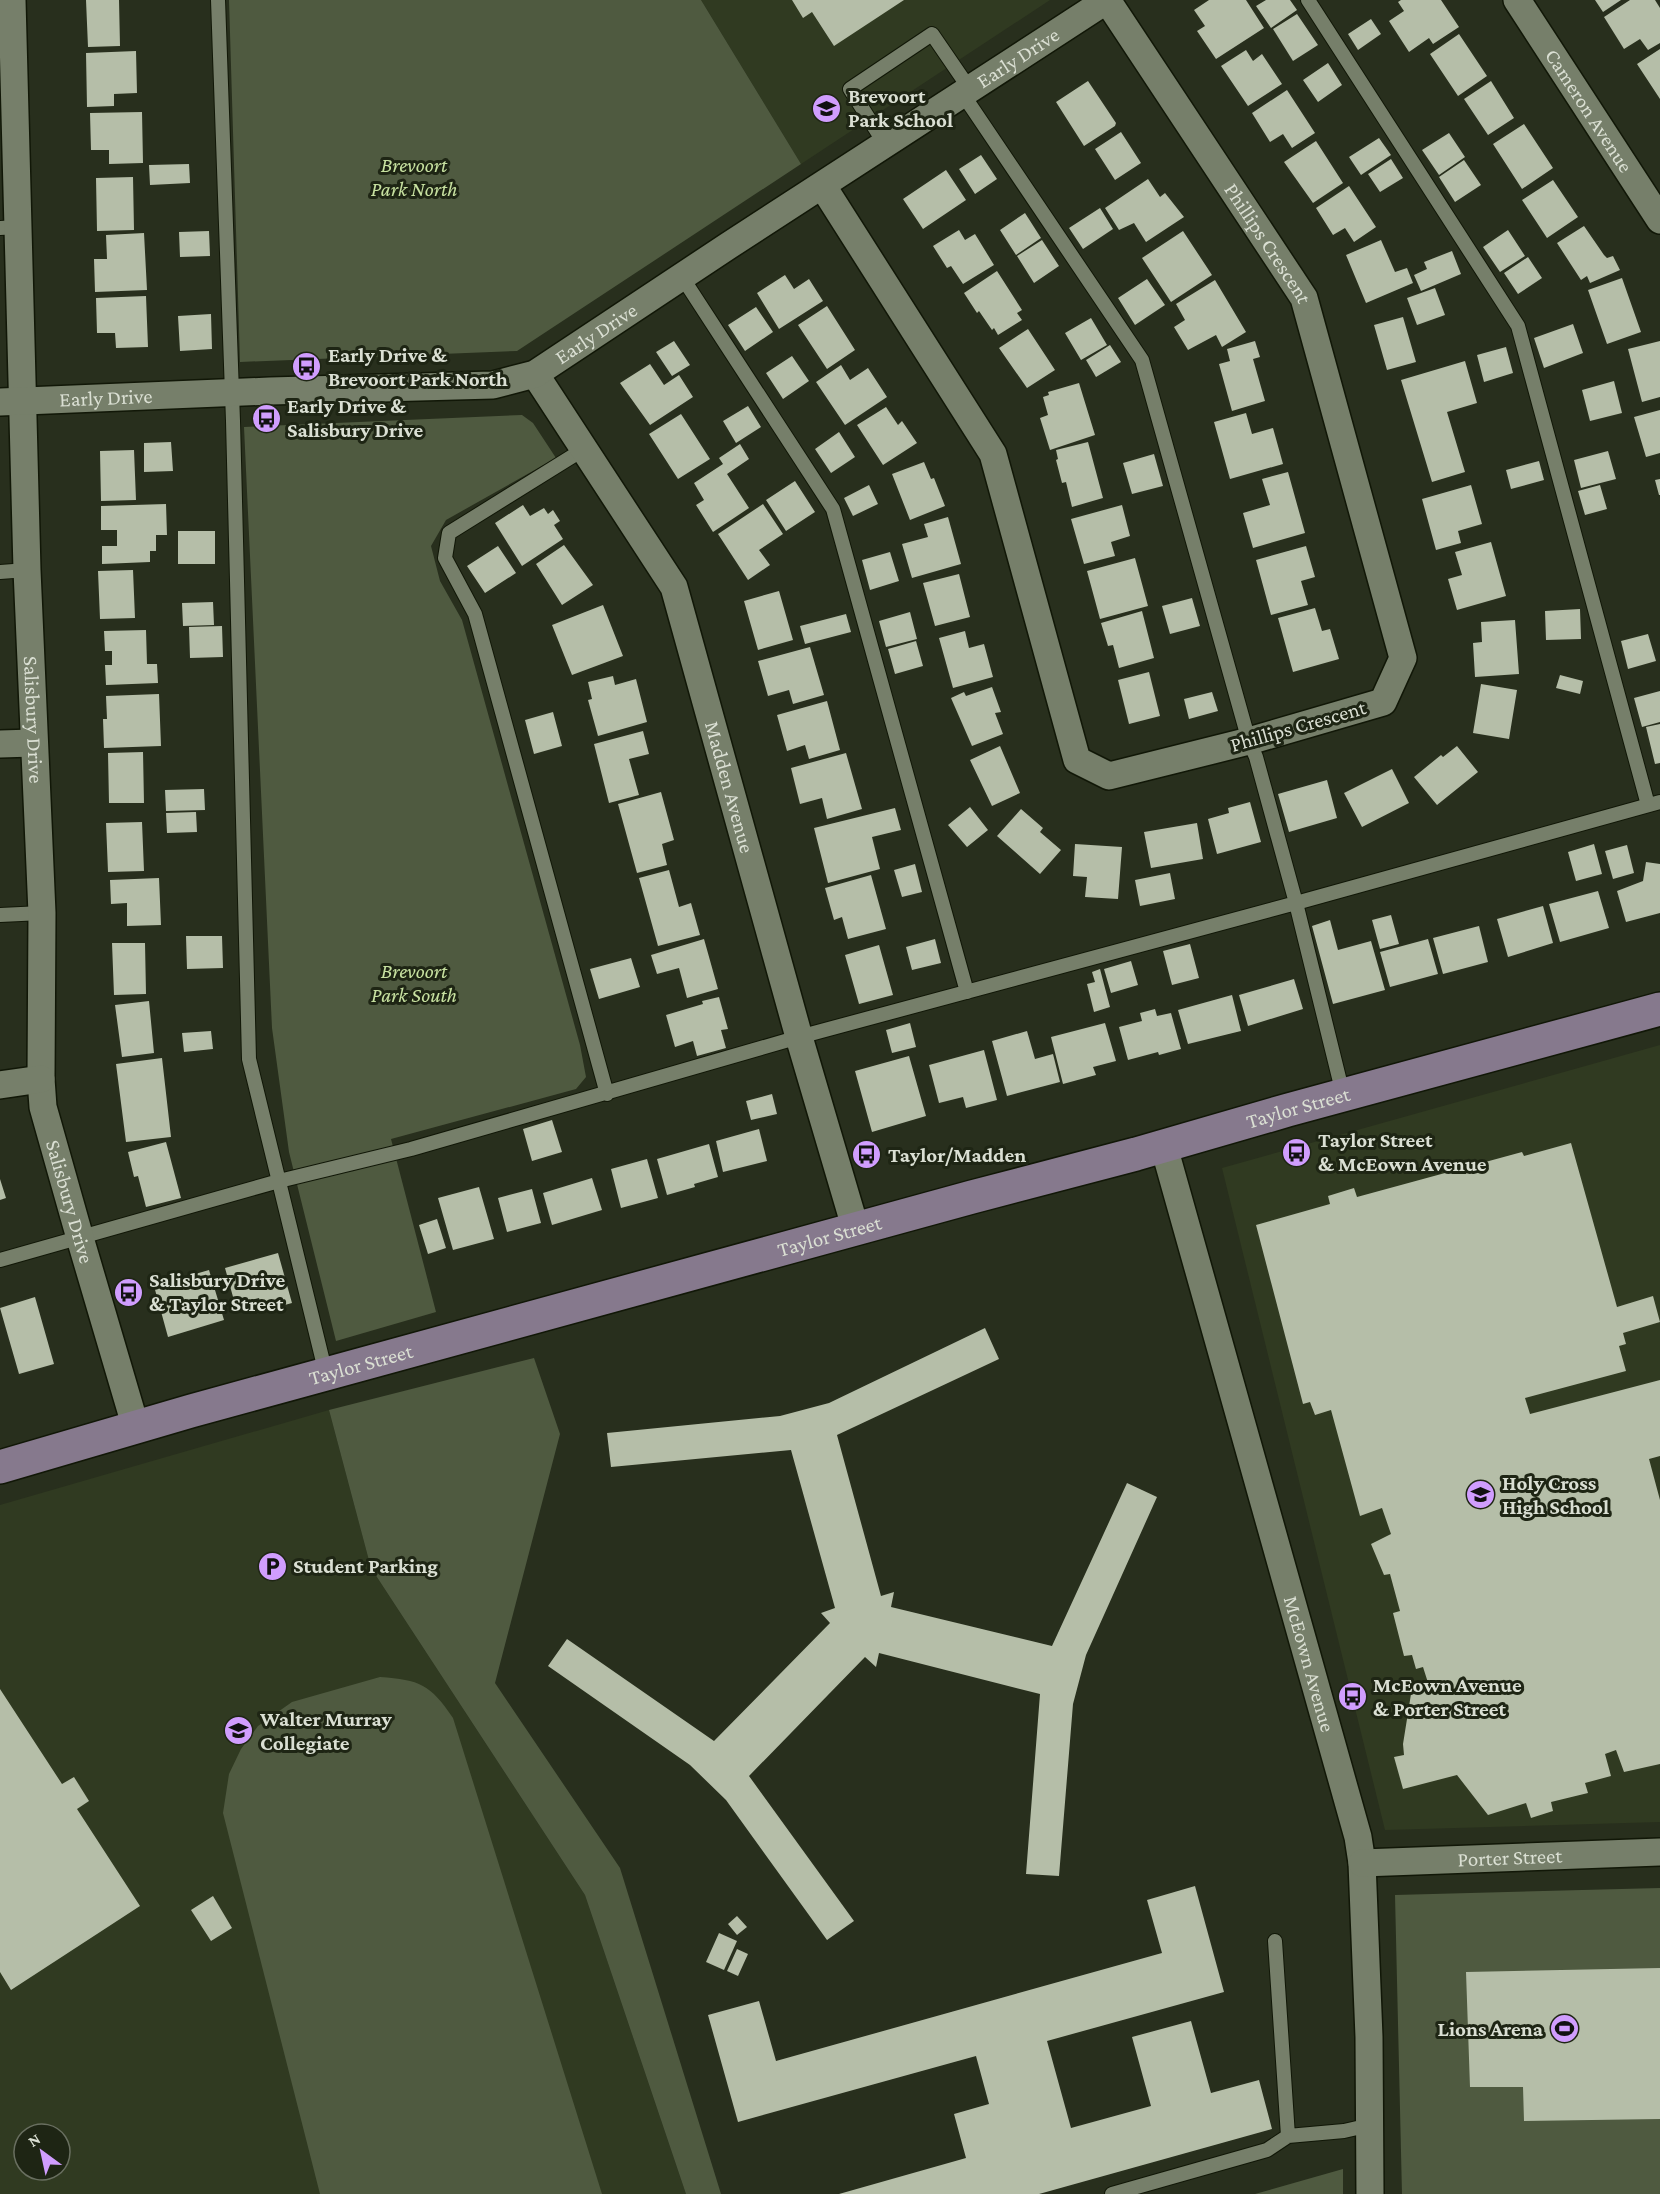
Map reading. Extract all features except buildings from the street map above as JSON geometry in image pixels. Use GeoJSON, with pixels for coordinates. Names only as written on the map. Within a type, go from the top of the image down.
{"type":"FeatureCollection","features":[{"type":"Feature","properties":{"kind":"main road","name":"Taylor Street"},"geometry":{"type":"LineString","coordinates":[[0,1467],[326,1374],[1164,1147],[1343,1094],[1660,1009]]}},
{"type":"Feature","properties":{"kind":"street","name":"Salisbury Drive"},"geometry":{"type":"LineString","coordinates":[[12,0],[7,45],[12,403],[27,570],[42,913],[40,1079],[43,1107],[136,1428]]}},
{"type":"Feature","properties":{"kind":"street","name":"Early Drive"},"geometry":{"type":"LineString","coordinates":[[12,403],[231,393],[493,385],[536,374],[965,90],[1107,0]]}},
{"type":"Feature","properties":{"kind":"street","name":"Phillips Crescent"},"geometry":{"type":"LineString","coordinates":[[822,185],[993,454],[1077,760],[1109,776],[1249,741],[1383,702],[1403,658],[1304,298],[1107,0]]}},
{"type":"Feature","properties":{"kind":"street","name":"Cameron Avenue"},"geometry":{"type":"LineString","coordinates":[[1517,0],[1660,220]]}},
{"type":"Feature","properties":{"kind":"street","name":"Madden Avenue"},"geometry":{"type":"LineString","coordinates":[[536,374],[674,587],[799,1037],[856,1230]]}},
{"type":"Feature","properties":{"kind":"street"},"geometry":{"type":"LineString","coordinates":[[0,744],[33,743]]}},
{"type":"Feature","properties":{"kind":"street"},"geometry":{"type":"LineString","coordinates":[[0,1085],[40,1079]]}},
{"type":"Feature","properties":{"kind":"street","name":"McEown Avenue"},"geometry":{"type":"LineString","coordinates":[[1164,1147],[1358,1837],[1362,1863],[1369,2037],[1370,2194]]}},
{"type":"Feature","properties":{"kind":"street","name":"Porter Street"},"geometry":{"type":"LineString","coordinates":[[1362,1863],[1660,1852]]}},
{"type":"Feature","properties":{"kind":"lane"},"geometry":{"type":"LineString","coordinates":[[218,0],[249,1059],[326,1374]]}},
{"type":"Feature","properties":{"kind":"lane"},"geometry":{"type":"LineString","coordinates":[[0,1260],[279,1181],[411,1149],[799,1037],[1296,903],[1654,803],[1518,326],[1308,0]]}},
{"type":"Feature","properties":{"kind":"lane"},"geometry":{"type":"LineString","coordinates":[[885,144],[850,89],[932,34],[965,90],[1142,360],[1296,903],[1343,1094]]}},
{"type":"Feature","properties":{"kind":"lane"},"geometry":{"type":"LineString","coordinates":[[682,277],[833,508],[967,992]]}},
{"type":"Feature","properties":{"kind":"lane"},"geometry":{"type":"LineString","coordinates":[[584,449],[449,534],[445,558],[475,614],[607,1094]]}},
{"type":"Feature","properties":{"kind":"lane"},"geometry":{"type":"LineString","coordinates":[[0,572],[27,570]]}},
{"type":"Feature","properties":{"kind":"lane"},"geometry":{"type":"LineString","coordinates":[[0,915],[42,913]]}},
{"type":"Feature","properties":{"kind":"lane"},"geometry":{"type":"LineString","coordinates":[[1275,1941],[1288,2136]]}},
{"type":"Feature","properties":{"kind":"lane"},"geometry":{"type":"LineString","coordinates":[[1112,2194],[1267,2150],[1288,2136],[1344,2131],[1370,2125]]}},
{"type":"Feature","properties":{"kind":"shaded area","name":"Brevoort Park School"},"geometry":{"type":"Polygon","coordinates":[[[701,0],[1050,0],[801,164],[701,0]]]}},
{"type":"Feature","properties":{"kind":"shaded area","name":"Holy Cross High School"},"geometry":{"type":"Polygon","coordinates":[[[1660,1045],[1660,1822],[1385,1830],[1222,1168],[1660,1045]]]}},
{"type":"Feature","properties":{"kind":"shaded area","name":"Walter Murray Collegiate"},"geometry":{"type":"Polygon","coordinates":[[[329,1410],[371,1568],[585,1895],[686,2194],[0,2194],[0,1505],[329,1410]]]}},
{"type":"Feature","properties":{"kind":"green space","name":"Brevoort Park North"},"geometry":{"type":"Polygon","coordinates":[[[229,0],[701,0],[801,164],[517,351],[240,362],[229,0]]]}},
{"type":"Feature","properties":{"kind":"green space","name":"Brevoort Park South"},"geometry":{"type":"Polygon","coordinates":[[[522,415],[533,423],[556,458],[446,520],[431,546],[440,581],[462,620],[580,1045],[586,1077],[576,1089],[391,1139],[436,1312],[336,1341],[289,1152],[272,1028],[244,427],[522,415]]]}},
{"type":"Feature","properties":{"kind":"green space"},"geometry":{"type":"Polygon","coordinates":[[[534,1358],[560,1434],[495,1683],[620,1868],[721,2194],[686,2194],[585,1895],[371,1568],[329,1410],[534,1358]]]}},
{"type":"Feature","properties":{"kind":"green space"},"geometry":{"type":"Polygon","coordinates":[[[380,1677],[415,1682],[423,1686],[438,1698],[453,1718],[602,2194],[320,2194],[223,1813],[229,1774],[241,1749],[258,1726],[292,1702],[380,1677]]]}},
{"type":"Feature","properties":{"kind":"green space"},"geometry":{"type":"Polygon","coordinates":[[[1660,1888],[1660,2194],[1402,2194],[1395,1895],[1660,1888]]]}},
{"type":"Feature","properties":{"kind":"green space"},"geometry":{"type":"Polygon","coordinates":[[[1343,2169],[1343,2194],[1255,2194],[1343,2169]]]}},
{"type":"Feature","properties":{"kind":"place","name":"Brevoort Park School"},"geometry":{"type":"Point","coordinates":[827,108]}},
{"type":"Feature","properties":{"kind":"place","name":"Early Drive & Brevoort Park North"},"geometry":{"type":"Point","coordinates":[307,367]}},
{"type":"Feature","properties":{"kind":"place","name":"Early Drive & Salisbury Drive"},"geometry":{"type":"Point","coordinates":[266,418]}},
{"type":"Feature","properties":{"kind":"place","name":"Taylor Street & McEown Avenue"},"geometry":{"type":"Point","coordinates":[1297,1152]}},
{"type":"Feature","properties":{"kind":"place","name":"Taylor/Madden"},"geometry":{"type":"Point","coordinates":[867,1155]}},
{"type":"Feature","properties":{"kind":"place","name":"Salisbury Drive & Taylor Street"},"geometry":{"type":"Point","coordinates":[128,1292]}},
{"type":"Feature","properties":{"kind":"place","name":"Holy Cross High School"},"geometry":{"type":"Point","coordinates":[1481,1495]}},
{"type":"Feature","properties":{"kind":"place","name":"Student Parking"},"geometry":{"type":"Point","coordinates":[272,1566]}},
{"type":"Feature","properties":{"kind":"place","name":"McEown Avenue & Porter Street"},"geometry":{"type":"Point","coordinates":[1352,1697]}},
{"type":"Feature","properties":{"kind":"place","name":"Walter Murray Collegiate"},"geometry":{"type":"Point","coordinates":[239,1731]}},
{"type":"Feature","properties":{"kind":"place","name":"Lions Arena"},"geometry":{"type":"Point","coordinates":[1564,2029]}}]}
